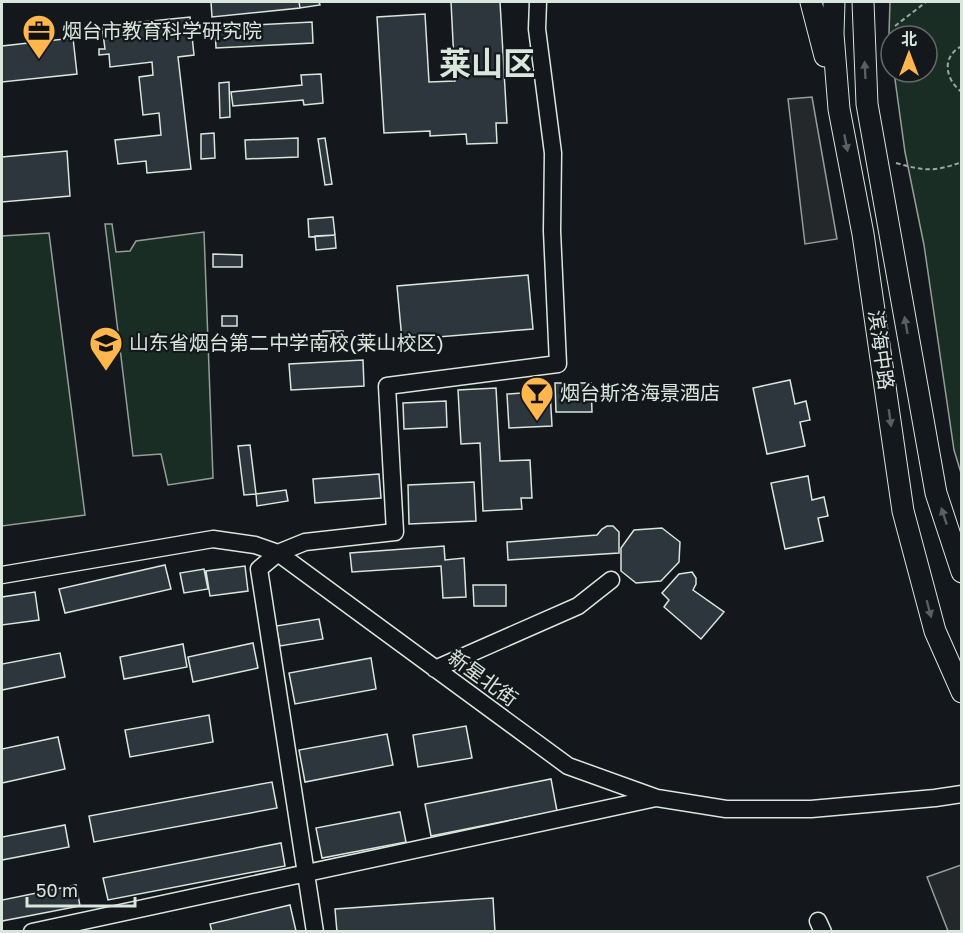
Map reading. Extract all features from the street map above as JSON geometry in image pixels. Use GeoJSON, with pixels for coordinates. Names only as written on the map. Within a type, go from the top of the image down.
{"type":"FeatureCollection","features":[{"type":"Feature","properties":{"kind":"main road"},"geometry":{"type":"LineString","coordinates":[[811,2],[839,109]]}},
{"type":"Feature","properties":{"kind":"main road","name":"滨海中路"},"geometry":{"type":"LineString","coordinates":[[834,2],[833,34],[839,109],[863,234],[903,512],[935,631],[962,692]]}},
{"type":"Feature","properties":{"kind":"main road","name":"滨海中路"},"geometry":{"type":"LineString","coordinates":[[863,2],[867,104],[936,493],[962,572]]}},
{"type":"Feature","properties":{"kind":"street"},"geometry":{"type":"LineString","coordinates":[[315,932],[259,569],[278,553],[305,542],[395,532],[387,386],[558,364],[552,231],[553,153],[537,29],[537,2]]}},
{"type":"Feature","properties":{"kind":"street","name":"新星北街"},"geometry":{"type":"LineString","coordinates":[[2,575],[213,539],[255,545],[278,553],[568,766],[657,798],[726,809],[800,809],[962,794]]}},
{"type":"Feature","properties":{"kind":"street"},"geometry":{"type":"LineString","coordinates":[[435,669],[578,606],[611,580]]}},
{"type":"Feature","properties":{"kind":"street"},"geometry":{"type":"LineString","coordinates":[[32,932],[657,798]]}},
{"type":"Feature","properties":{"kind":"path"},"geometry":{"type":"LineString","coordinates":[[898,24],[926,2]]}},
{"type":"Feature","properties":{"kind":"path"},"geometry":{"type":"LineString","coordinates":[[962,46],[954,50],[948,58],[947,69],[950,79],[962,92]]}},
{"type":"Feature","properties":{"kind":"path"},"geometry":{"type":"LineString","coordinates":[[891,161],[931,170],[941,170],[962,162]]}},
{"type":"Feature","properties":{"kind":"green space"},"geometry":{"type":"Polygon","coordinates":[[[890,2],[961,2],[961,473],[954,450],[924,245],[905,152],[896,84],[939,84],[939,24],[889,24],[890,2]]]}},
{"type":"Feature","properties":{"kind":"green space"},"geometry":{"type":"Polygon","coordinates":[[[105,224],[112,224],[116,252],[130,251],[136,241],[204,232],[213,478],[168,485],[161,454],[133,456],[105,224]]]}},
{"type":"Feature","properties":{"kind":"green space"},"geometry":{"type":"Polygon","coordinates":[[[49,233],[85,515],[2,526],[2,236],[49,233]]]}},
{"type":"Feature","properties":{"kind":"shaded area"},"geometry":{"type":"Polygon","coordinates":[[[812,97],[837,239],[805,244],[788,99],[812,97]]]}},
{"type":"Feature","properties":{"kind":"shaded area"},"geometry":{"type":"Polygon","coordinates":[[[961,865],[961,931],[948,931],[927,877],[961,865]]]}},
{"type":"Feature","properties":{"kind":"building"},"geometry":{"type":"Polygon","coordinates":[[[211,2],[299,2],[300,8],[212,17],[211,2]]]}},
{"type":"Feature","properties":{"kind":"building"},"geometry":{"type":"Polygon","coordinates":[[[299,2],[319,2],[320,5],[300,8],[299,2]]]}},
{"type":"Feature","properties":{"kind":"building"},"geometry":{"type":"Polygon","coordinates":[[[451,2],[500,2],[507,123],[496,123],[497,143],[467,144],[466,134],[430,136],[430,131],[384,133],[377,17],[425,14],[429,82],[455,81],[451,2]]]}},
{"type":"Feature","properties":{"kind":"building"},"geometry":{"type":"Polygon","coordinates":[[[190,17],[194,55],[178,57],[191,169],[147,173],[146,161],[118,164],[115,140],[161,135],[159,113],[143,115],[139,77],[153,75],[152,62],[110,67],[109,54],[99,55],[99,49],[105,49],[102,26],[190,17]]]}},
{"type":"Feature","properties":{"kind":"building"},"geometry":{"type":"Polygon","coordinates":[[[312,22],[313,43],[216,48],[215,27],[312,22]]]}},
{"type":"Feature","properties":{"kind":"building","name":"烟台市教育科学研究院"},"geometry":{"type":"Polygon","coordinates":[[[73,38],[77,74],[2,82],[2,46],[73,38]]]}},
{"type":"Feature","properties":{"kind":"building"},"geometry":{"type":"Polygon","coordinates":[[[321,74],[323,103],[304,105],[303,100],[233,106],[231,92],[302,85],[301,75],[321,74]]]}},
{"type":"Feature","properties":{"kind":"building"},"geometry":{"type":"Polygon","coordinates":[[[229,82],[230,117],[220,118],[219,83],[229,82]]]}},
{"type":"Feature","properties":{"kind":"building"},"geometry":{"type":"Polygon","coordinates":[[[214,133],[215,158],[201,159],[201,134],[214,133]]]}},
{"type":"Feature","properties":{"kind":"building"},"geometry":{"type":"Polygon","coordinates":[[[298,138],[298,157],[246,159],[245,140],[298,138]]]}},
{"type":"Feature","properties":{"kind":"building"},"geometry":{"type":"Polygon","coordinates":[[[325,138],[332,184],[325,185],[318,139],[325,138]]]}},
{"type":"Feature","properties":{"kind":"building"},"geometry":{"type":"Polygon","coordinates":[[[67,151],[70,196],[2,202],[2,157],[67,151]]]}},
{"type":"Feature","properties":{"kind":"building"},"geometry":{"type":"Polygon","coordinates":[[[333,217],[335,235],[309,237],[308,219],[333,217]]]}},
{"type":"Feature","properties":{"kind":"building"},"geometry":{"type":"Polygon","coordinates":[[[335,235],[336,248],[316,250],[315,236],[335,235]]]}},
{"type":"Feature","properties":{"kind":"building"},"geometry":{"type":"Polygon","coordinates":[[[213,254],[242,255],[242,267],[213,267],[213,254]]]}},
{"type":"Feature","properties":{"kind":"building"},"geometry":{"type":"Polygon","coordinates":[[[528,275],[533,329],[402,340],[397,286],[528,275]]]}},
{"type":"Feature","properties":{"kind":"building"},"geometry":{"type":"Polygon","coordinates":[[[222,316],[237,316],[237,326],[222,326],[222,316]]]}},
{"type":"Feature","properties":{"kind":"building"},"geometry":{"type":"Polygon","coordinates":[[[323,331],[343,331],[343,340],[323,340],[323,331]]]}},
{"type":"Feature","properties":{"kind":"building"},"geometry":{"type":"Polygon","coordinates":[[[363,360],[364,386],[291,390],[289,364],[363,360]]]}},
{"type":"Feature","properties":{"kind":"building"},"geometry":{"type":"Polygon","coordinates":[[[790,380],[795,404],[806,401],[810,420],[800,422],[805,446],[767,454],[753,388],[790,380]]]}},
{"type":"Feature","properties":{"kind":"building"},"geometry":{"type":"Polygon","coordinates":[[[555,383],[591,383],[592,412],[556,412],[555,383]]]}},
{"type":"Feature","properties":{"kind":"building"},"geometry":{"type":"Polygon","coordinates":[[[496,388],[500,461],[530,460],[532,498],[521,498],[522,509],[483,511],[480,443],[461,444],[458,390],[496,388]]]}},
{"type":"Feature","properties":{"kind":"building"},"geometry":{"type":"Polygon","coordinates":[[[550,391],[552,426],[509,428],[507,394],[550,391]]]}},
{"type":"Feature","properties":{"kind":"building"},"geometry":{"type":"Polygon","coordinates":[[[446,401],[447,427],[404,429],[403,403],[446,401]]]}},
{"type":"Feature","properties":{"kind":"building"},"geometry":{"type":"Polygon","coordinates":[[[250,445],[256,494],[244,495],[238,446],[250,445]]]}},
{"type":"Feature","properties":{"kind":"building"},"geometry":{"type":"Polygon","coordinates":[[[379,474],[381,498],[315,503],[313,479],[379,474]]]}},
{"type":"Feature","properties":{"kind":"building"},"geometry":{"type":"Polygon","coordinates":[[[808,476],[812,500],[824,497],[828,516],[818,518],[823,541],[785,549],[771,483],[808,476]]]}},
{"type":"Feature","properties":{"kind":"building"},"geometry":{"type":"Polygon","coordinates":[[[474,482],[476,521],[409,524],[408,485],[474,482]]]}},
{"type":"Feature","properties":{"kind":"building"},"geometry":{"type":"Polygon","coordinates":[[[286,490],[288,501],[257,506],[256,494],[286,490]]]}},
{"type":"Feature","properties":{"kind":"building"},"geometry":{"type":"Polygon","coordinates":[[[607,526],[613,526],[619,532],[619,553],[508,560],[507,542],[597,535],[607,526]]]}},
{"type":"Feature","properties":{"kind":"building"},"geometry":{"type":"Polygon","coordinates":[[[662,528],[680,542],[679,562],[661,581],[636,583],[621,571],[621,548],[634,530],[662,528]]]}},
{"type":"Feature","properties":{"kind":"building"},"geometry":{"type":"Polygon","coordinates":[[[444,546],[445,560],[464,558],[466,597],[443,598],[441,566],[352,572],[350,553],[444,546]]]}},
{"type":"Feature","properties":{"kind":"building"},"geometry":{"type":"Polygon","coordinates":[[[165,565],[171,589],[65,613],[59,589],[165,565]]]}},
{"type":"Feature","properties":{"kind":"building"},"geometry":{"type":"Polygon","coordinates":[[[245,566],[248,591],[210,596],[206,571],[245,566]]]}},
{"type":"Feature","properties":{"kind":"building"},"geometry":{"type":"Polygon","coordinates":[[[204,569],[208,589],[184,593],[180,573],[204,569]]]}},
{"type":"Feature","properties":{"kind":"building"},"geometry":{"type":"Polygon","coordinates":[[[692,572],[696,578],[693,590],[724,612],[701,639],[664,607],[669,600],[662,593],[679,574],[692,572]]]}},
{"type":"Feature","properties":{"kind":"building"},"geometry":{"type":"Polygon","coordinates":[[[473,585],[506,585],[506,606],[474,606],[473,585]]]}},
{"type":"Feature","properties":{"kind":"building"},"geometry":{"type":"Polygon","coordinates":[[[35,592],[39,620],[2,625],[2,597],[35,592]]]}},
{"type":"Feature","properties":{"kind":"building"},"geometry":{"type":"Polygon","coordinates":[[[319,619],[323,639],[280,646],[276,626],[319,619]]]}},
{"type":"Feature","properties":{"kind":"building"},"geometry":{"type":"Polygon","coordinates":[[[253,643],[258,668],[193,682],[188,657],[253,643]]]}},
{"type":"Feature","properties":{"kind":"building"},"geometry":{"type":"Polygon","coordinates":[[[183,644],[187,667],[124,679],[120,657],[183,644]]]}},
{"type":"Feature","properties":{"kind":"building"},"geometry":{"type":"Polygon","coordinates":[[[60,653],[65,677],[2,690],[2,664],[60,653]]]}},
{"type":"Feature","properties":{"kind":"building"},"geometry":{"type":"Polygon","coordinates":[[[371,658],[376,689],[295,704],[289,673],[371,658]]]}},
{"type":"Feature","properties":{"kind":"building"},"geometry":{"type":"Polygon","coordinates":[[[209,715],[213,742],[130,757],[125,730],[209,715]]]}},
{"type":"Feature","properties":{"kind":"building"},"geometry":{"type":"Polygon","coordinates":[[[466,726],[472,758],[418,767],[413,735],[466,726]]]}},
{"type":"Feature","properties":{"kind":"building"},"geometry":{"type":"Polygon","coordinates":[[[387,734],[393,765],[305,782],[299,750],[387,734]]]}},
{"type":"Feature","properties":{"kind":"building"},"geometry":{"type":"Polygon","coordinates":[[[58,737],[65,769],[2,783],[2,749],[58,737]]]}},
{"type":"Feature","properties":{"kind":"building"},"geometry":{"type":"Polygon","coordinates":[[[551,779],[557,811],[431,836],[425,804],[551,779]]]}},
{"type":"Feature","properties":{"kind":"building"},"geometry":{"type":"Polygon","coordinates":[[[272,782],[277,808],[94,842],[89,816],[272,782]]]}},
{"type":"Feature","properties":{"kind":"building"},"geometry":{"type":"Polygon","coordinates":[[[400,812],[406,842],[322,858],[316,828],[400,812]]]}},
{"type":"Feature","properties":{"kind":"building"},"geometry":{"type":"Polygon","coordinates":[[[65,825],[69,847],[2,860],[2,837],[65,825]]]}},
{"type":"Feature","properties":{"kind":"building"},"geometry":{"type":"Polygon","coordinates":[[[281,843],[285,866],[108,900],[103,878],[281,843]]]}},
{"type":"Feature","properties":{"kind":"building"},"geometry":{"type":"Polygon","coordinates":[[[76,885],[80,906],[2,921],[2,900],[76,885]]]}},
{"type":"Feature","properties":{"kind":"building"},"geometry":{"type":"Polygon","coordinates":[[[493,898],[495,932],[337,932],[335,909],[493,898]]]}},
{"type":"Feature","properties":{"kind":"building"},"geometry":{"type":"Polygon","coordinates":[[[290,905],[296,931],[212,932],[210,924],[290,905]]]}},
{"type":"Feature","properties":{"kind":"place","name":"烟台市教育科学研究院"},"geometry":{"type":"Point","coordinates":[39,60]}},
{"type":"Feature","properties":{"kind":"place","name":"山东省烟台第二中学南校(莱山校区)"},"geometry":{"type":"Point","coordinates":[106,372]}},
{"type":"Feature","properties":{"kind":"place","name":"烟台斯洛海景酒店"},"geometry":{"type":"Point","coordinates":[537,422]}},
{"type":"Feature","properties":{"kind":"district","name":"莱山区"},"geometry":{"type":"Point","coordinates":[487,64]}}]}
